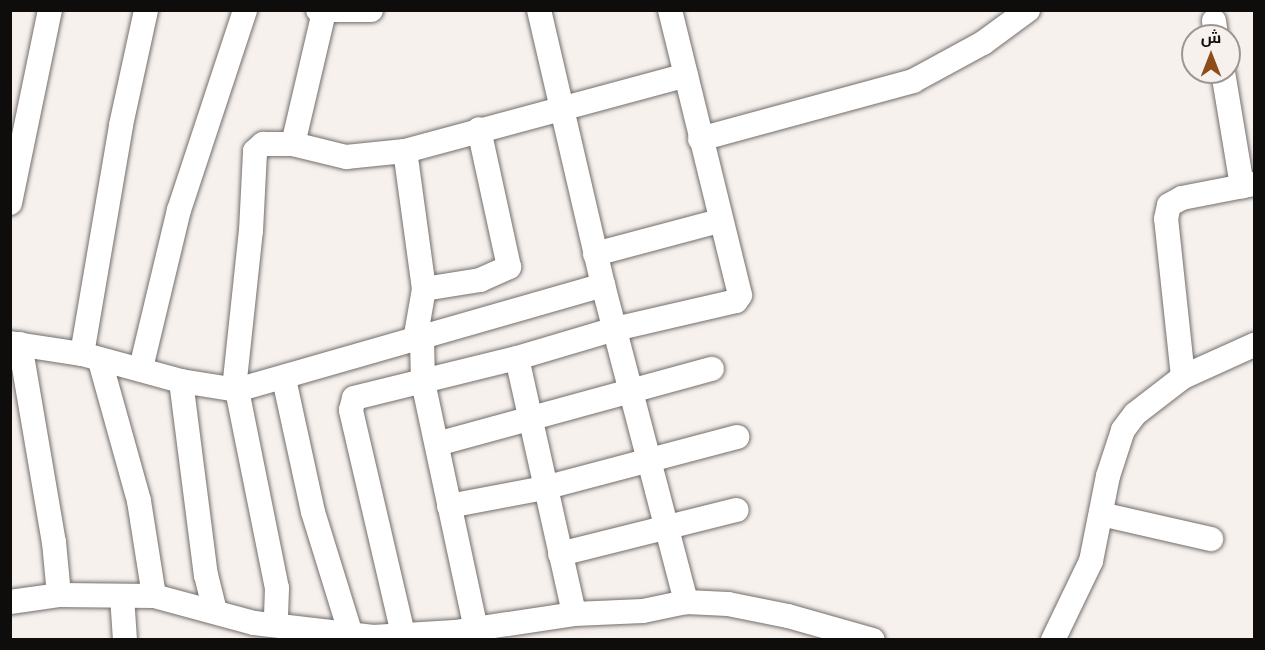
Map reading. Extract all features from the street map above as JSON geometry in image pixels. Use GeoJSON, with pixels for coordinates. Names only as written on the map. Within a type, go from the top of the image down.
{"type":"FeatureCollection","features":[{"type":"Feature","properties":{"kind":"street"},"geometry":{"type":"LineString","coordinates":[[10,203],[50,10]]}},
{"type":"Feature","properties":{"kind":"street"},"geometry":{"type":"LineString","coordinates":[[146,10],[121,125],[91,358],[139,501],[154,596]]}},
{"type":"Feature","properties":{"kind":"street"},"geometry":{"type":"LineString","coordinates":[[141,368],[179,210],[245,10]]}},
{"type":"Feature","properties":{"kind":"street"},"geometry":{"type":"LineString","coordinates":[[293,144],[321,11],[371,10]]}},
{"type":"Feature","properties":{"kind":"street"},"geometry":{"type":"LineString","coordinates":[[539,10],[595,254],[631,389],[646,459],[686,602]]}},
{"type":"Feature","properties":{"kind":"street"},"geometry":{"type":"LineString","coordinates":[[403,634],[351,404],[354,398],[517,358],[615,328],[736,301],[740,295],[719,221],[670,10]]}},
{"type":"Feature","properties":{"kind":"street"},"geometry":{"type":"LineString","coordinates":[[700,139],[913,81],[975,48],[1028,10]]}},
{"type":"Feature","properties":{"kind":"street"},"geometry":{"type":"LineString","coordinates":[[276,624],[277,588],[235,390],[251,231],[255,151],[263,144],[293,144],[346,157],[405,151],[479,129],[562,110],[686,75]]}},
{"type":"Feature","properties":{"kind":"street"},"geometry":{"type":"LineString","coordinates":[[1183,377],[1166,219],[1169,205],[1182,198],[1248,185],[1226,84]]}},
{"type":"Feature","properties":{"kind":"street"},"geometry":{"type":"LineString","coordinates":[[424,289],[480,280],[509,267],[479,129]]}},
{"type":"Feature","properties":{"kind":"street"},"geometry":{"type":"LineString","coordinates":[[405,151],[424,289],[419,340],[423,382],[476,629]]}},
{"type":"Feature","properties":{"kind":"street"},"geometry":{"type":"LineString","coordinates":[[595,254],[719,221]]}},
{"type":"Feature","properties":{"kind":"street"},"geometry":{"type":"LineString","coordinates":[[59,595],[54,542],[15,344],[141,368],[181,381],[235,390],[284,379],[603,285]]}},
{"type":"Feature","properties":{"kind":"street"},"geometry":{"type":"LineString","coordinates":[[1053,639],[1091,561],[1123,430],[1135,414],[1183,377],[1254,345]]}},
{"type":"Feature","properties":{"kind":"street"},"geometry":{"type":"LineString","coordinates":[[517,358],[544,488],[574,614]]}},
{"type":"Feature","properties":{"kind":"street"},"geometry":{"type":"LineString","coordinates":[[436,444],[631,389],[712,369]]}},
{"type":"Feature","properties":{"kind":"street"},"geometry":{"type":"LineString","coordinates":[[284,379],[313,512],[351,635]]}},
{"type":"Feature","properties":{"kind":"street"},"geometry":{"type":"LineString","coordinates":[[181,381],[206,575],[215,611]]}},
{"type":"Feature","properties":{"kind":"street"},"geometry":{"type":"LineString","coordinates":[[449,506],[544,488],[646,459],[737,437]]}},
{"type":"Feature","properties":{"kind":"street"},"geometry":{"type":"LineString","coordinates":[[560,554],[665,530],[737,510]]}},
{"type":"Feature","properties":{"kind":"street"},"geometry":{"type":"LineString","coordinates":[[1101,514],[1211,539]]}},
{"type":"Feature","properties":{"kind":"street"},"geometry":{"type":"LineString","coordinates":[[10,602],[59,595],[154,596],[254,623],[276,624],[325,635],[403,634],[476,629],[507,631],[574,614],[644,611],[686,602],[728,604],[788,615],[873,639]]}},
{"type":"Feature","properties":{"kind":"street"},"geometry":{"type":"LineString","coordinates":[[122,596],[125,639]]}}]}
